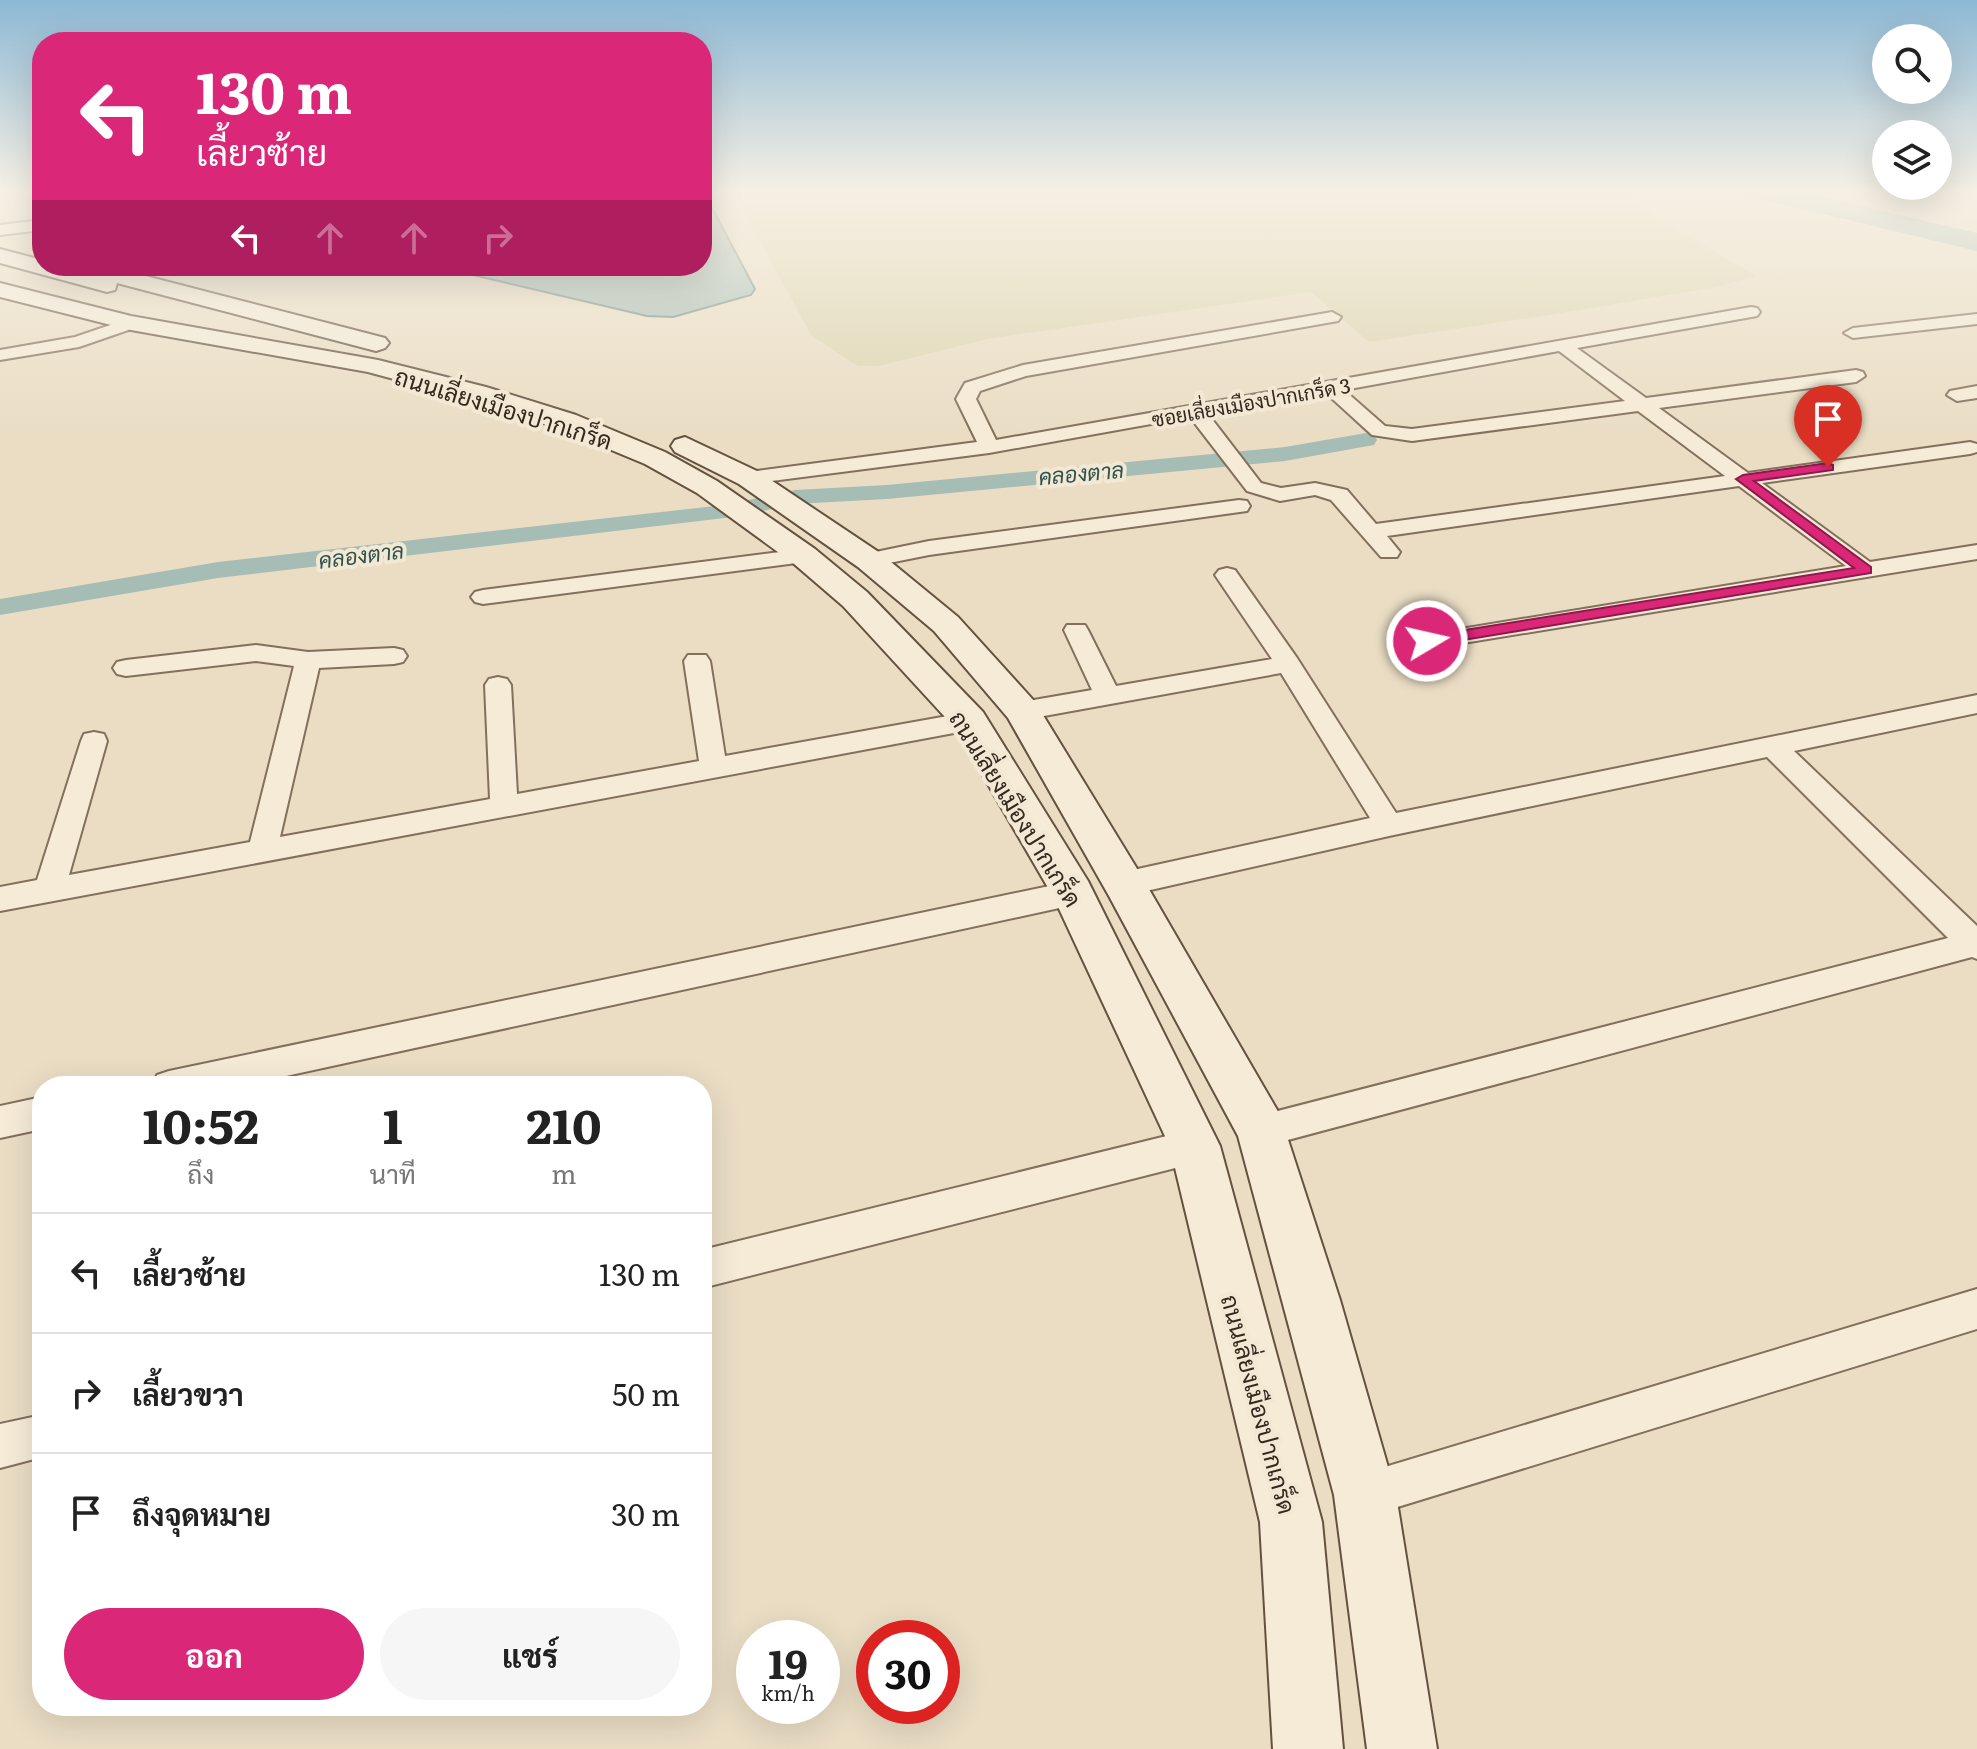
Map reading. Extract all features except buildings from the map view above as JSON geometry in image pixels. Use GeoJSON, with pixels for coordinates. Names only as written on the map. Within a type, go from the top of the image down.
{"type":"FeatureCollection","features":[{"type":"Feature","properties":{"kind":"main road"},"geometry":{"type":"LineString","coordinates":[[0,271],[32,273]]}},
{"type":"Feature","properties":{"kind":"main road"},"geometry":{"type":"LineString","coordinates":[[78,277],[376,356]]}},
{"type":"Feature","properties":{"kind":"main road","name":"ถนนเลี่ยงเมืองปากเกร็ด"},"geometry":{"type":"LineString","coordinates":[[0,290],[131,323],[376,356],[586,408],[688,448],[749,478],[869,560],[946,624],[1022,711],[1124,884],[1262,1131],[1365,1495],[1402,1749]]}},
{"type":"Feature","properties":{"kind":"main road","name":"ถนนเลี่ยงเมืองปากเกร็ด"},"geometry":{"type":"LineString","coordinates":[[376,356],[566,421],[655,458],[707,487],[804,556],[855,599],[970,721],[1073,893],[1195,1146],[1291,1522],[1308,1749]]}},
{"type":"Feature","properties":{"kind":"street","name":"ซอยเลี่ยงเมืองปากเกร็ด 3"},"geometry":{"type":"LineString","coordinates":[[749,478],[989,447],[1751,312]]}},
{"type":"Feature","properties":{"kind":"street"},"geometry":{"type":"LineString","coordinates":[[989,447],[966,399],[972,387],[1023,371],[1332,317]]}},
{"type":"Feature","properties":{"kind":"street"},"geometry":{"type":"LineString","coordinates":[[1853,333],[1977,319]]}},
{"type":"Feature","properties":{"kind":"street"},"geometry":{"type":"LineString","coordinates":[[0,355],[79,342],[131,323]]}},
{"type":"Feature","properties":{"kind":"street"},"geometry":{"type":"LineString","coordinates":[[1563,346],[1866,570]]}},
{"type":"Feature","properties":{"kind":"street"},"geometry":{"type":"LineString","coordinates":[[1330,387],[1379,431],[1412,435],[1856,376]]}},
{"type":"Feature","properties":{"kind":"street"},"geometry":{"type":"LineString","coordinates":[[1196,412],[1254,487],[1280,495],[1315,489],[1339,495],[1389,552]]}},
{"type":"Feature","properties":{"kind":"street"},"geometry":{"type":"LineString","coordinates":[[1372,531],[1970,448]]}},
{"type":"Feature","properties":{"kind":"street"},"geometry":{"type":"LineString","coordinates":[[869,560],[929,548],[1239,506]]}},
{"type":"Feature","properties":{"kind":"street"},"geometry":{"type":"LineString","coordinates":[[1427,641],[1977,552]]}},
{"type":"Feature","properties":{"kind":"street"},"geometry":{"type":"LineString","coordinates":[[483,597],[804,556]]}},
{"type":"Feature","properties":{"kind":"street"},"geometry":{"type":"LineString","coordinates":[[1227,575],[1288,664],[1389,825]]}},
{"type":"Feature","properties":{"kind":"street"},"geometry":{"type":"LineString","coordinates":[[1076,630],[1108,697]]}},
{"type":"Feature","properties":{"kind":"street"},"geometry":{"type":"LineString","coordinates":[[126,668],[256,653],[308,660],[394,656]]}},
{"type":"Feature","properties":{"kind":"street"},"geometry":{"type":"LineString","coordinates":[[262,851],[308,660]]}},
{"type":"Feature","properties":{"kind":"street"},"geometry":{"type":"LineString","coordinates":[[697,661],[714,770]]}},
{"type":"Feature","properties":{"kind":"street"},"geometry":{"type":"LineString","coordinates":[[1022,711],[1288,664]]}},
{"type":"Feature","properties":{"kind":"street"},"geometry":{"type":"LineString","coordinates":[[498,685],[504,806]]}},
{"type":"Feature","properties":{"kind":"street"},"geometry":{"type":"LineString","coordinates":[[1124,884],[1389,825],[1977,704]]}},
{"type":"Feature","properties":{"kind":"street"},"geometry":{"type":"LineString","coordinates":[[0,899],[970,721]]}},
{"type":"Feature","properties":{"kind":"street"},"geometry":{"type":"LineString","coordinates":[[49,890],[94,741]]}},
{"type":"Feature","properties":{"kind":"street"},"geometry":{"type":"LineString","coordinates":[[1773,747],[1976,945]]}},
{"type":"Feature","properties":{"kind":"street"},"geometry":{"type":"LineString","coordinates":[[216,1076],[1073,893]]}},
{"type":"Feature","properties":{"kind":"street"},"geometry":{"type":"LineString","coordinates":[[1262,1131],[1976,945]]}},
{"type":"Feature","properties":{"kind":"street"},"geometry":{"type":"LineString","coordinates":[[0,1122],[32,1115]]}},
{"type":"Feature","properties":{"kind":"street"},"geometry":{"type":"LineString","coordinates":[[712,1267],[1195,1146]]}},
{"type":"Feature","properties":{"kind":"street"},"geometry":{"type":"LineString","coordinates":[[1365,1495],[1977,1309]]}},
{"type":"Feature","properties":{"kind":"street"},"geometry":{"type":"LineString","coordinates":[[0,1446],[32,1438]]}},
{"type":"Feature","properties":{"kind":"shaded area"},"geometry":{"type":"Polygon","coordinates":[[[776,271],[1747,271],[1756,276],[1717,287],[1369,342],[1311,292],[987,339],[878,366],[858,366],[811,335],[776,271]]]}},
{"type":"Feature","properties":{"kind":"water"},"geometry":{"type":"Polygon","coordinates":[[[712,271],[745,271],[755,289],[751,295],[673,317],[647,316],[477,276],[712,276],[712,271]]]}},
{"type":"Feature","properties":{"kind":"waterway","name":"คลองตาล"},"geometry":{"type":"LineString","coordinates":[[795,497],[887,492],[1285,454],[1366,440]]}},
{"type":"Feature","properties":{"kind":"waterway","name":"คลองตาล"},"geometry":{"type":"LineString","coordinates":[[752,506],[768,503]]}},
{"type":"Feature","properties":{"kind":"waterway","name":"คลองตาล"},"geometry":{"type":"LineString","coordinates":[[0,607],[218,570],[724,512]]}},
{"type":"Feature","properties":{"kind":"route"},"geometry":{"type":"LineString","coordinates":[[1427,641],[1866,570],[1743,479],[1828,467]]}}]}
